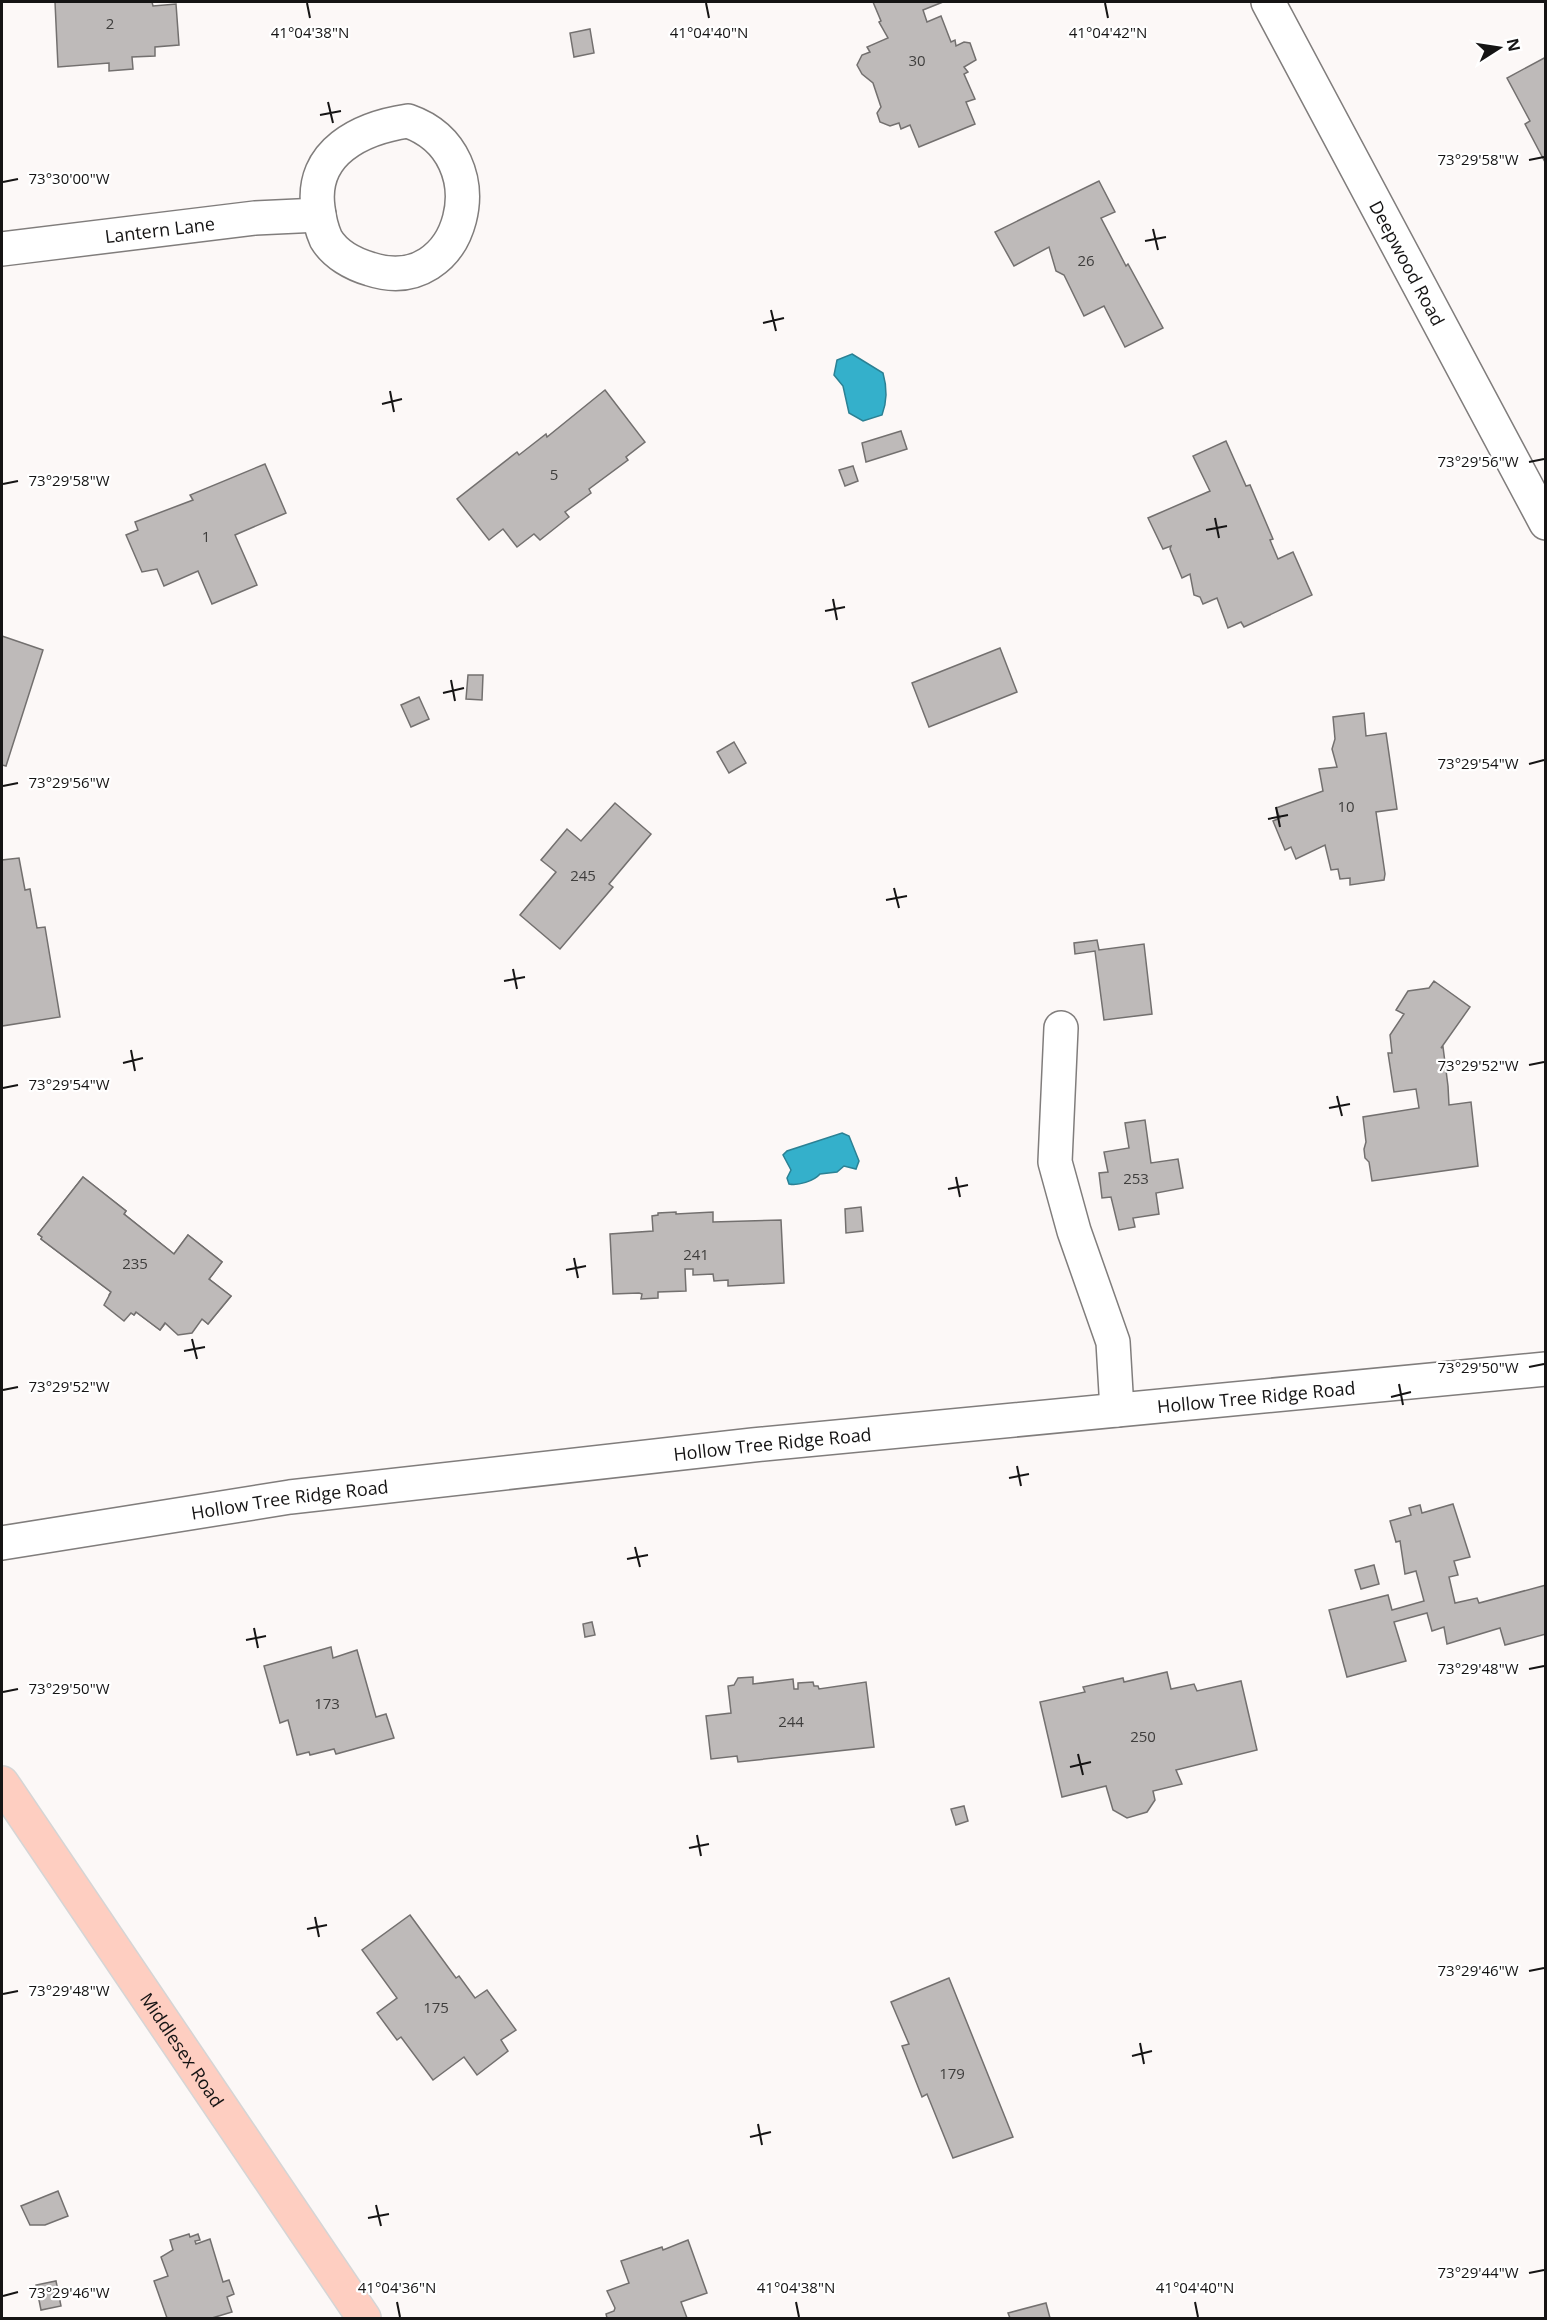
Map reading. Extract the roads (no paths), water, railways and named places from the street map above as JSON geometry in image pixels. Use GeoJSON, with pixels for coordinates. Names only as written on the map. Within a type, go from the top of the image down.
{"type":"FeatureCollection","features":[{"type":"Feature","properties":{"kind":"main road","name":"Middlesex Road"},"geometry":{"type":"LineString","coordinates":[[2,1783],[364,2319]]}},
{"type":"Feature","properties":{"kind":"street","name":"Deepwood Road"},"geometry":{"type":"LineString","coordinates":[[1268,2],[1545,523]]}},
{"type":"Feature","properties":{"kind":"street"},"geometry":{"type":"LineString","coordinates":[[408,121],[427,128],[443,145],[456,165],[463,188],[462,216],[449,245],[427,264],[402,275],[378,272],[352,264],[326,239],[319,215],[316,195],[322,170],[336,151],[354,136],[381,125],[408,121]]}},
{"type":"Feature","properties":{"kind":"street","name":"Lantern Lane"},"geometry":{"type":"LineString","coordinates":[[2,249],[255,218],[319,215]]}},
{"type":"Feature","properties":{"kind":"street"},"geometry":{"type":"LineString","coordinates":[[1061,1028],[1055,1162],[1074,1231],[1113,1342],[1117,1410]]}},
{"type":"Feature","properties":{"kind":"street","name":"Hollow Tree Ridge Road"},"geometry":{"type":"LineString","coordinates":[[2,1543],[290,1497],[753,1445],[1545,1369]]}},
{"type":"Feature","properties":{"kind":"water"},"geometry":{"type":"Polygon","coordinates":[[[852,354],[883,373],[886,394],[882,415],[863,421],[849,413],[843,386],[834,375],[837,360],[852,354]]]}},
{"type":"Feature","properties":{"kind":"water"},"geometry":{"type":"Polygon","coordinates":[[[842,1133],[849,1136],[859,1161],[856,1169],[844,1166],[837,1172],[820,1174],[806,1182],[789,1184],[787,1178],[791,1170],[783,1155],[787,1151],[842,1133]]]}}]}
